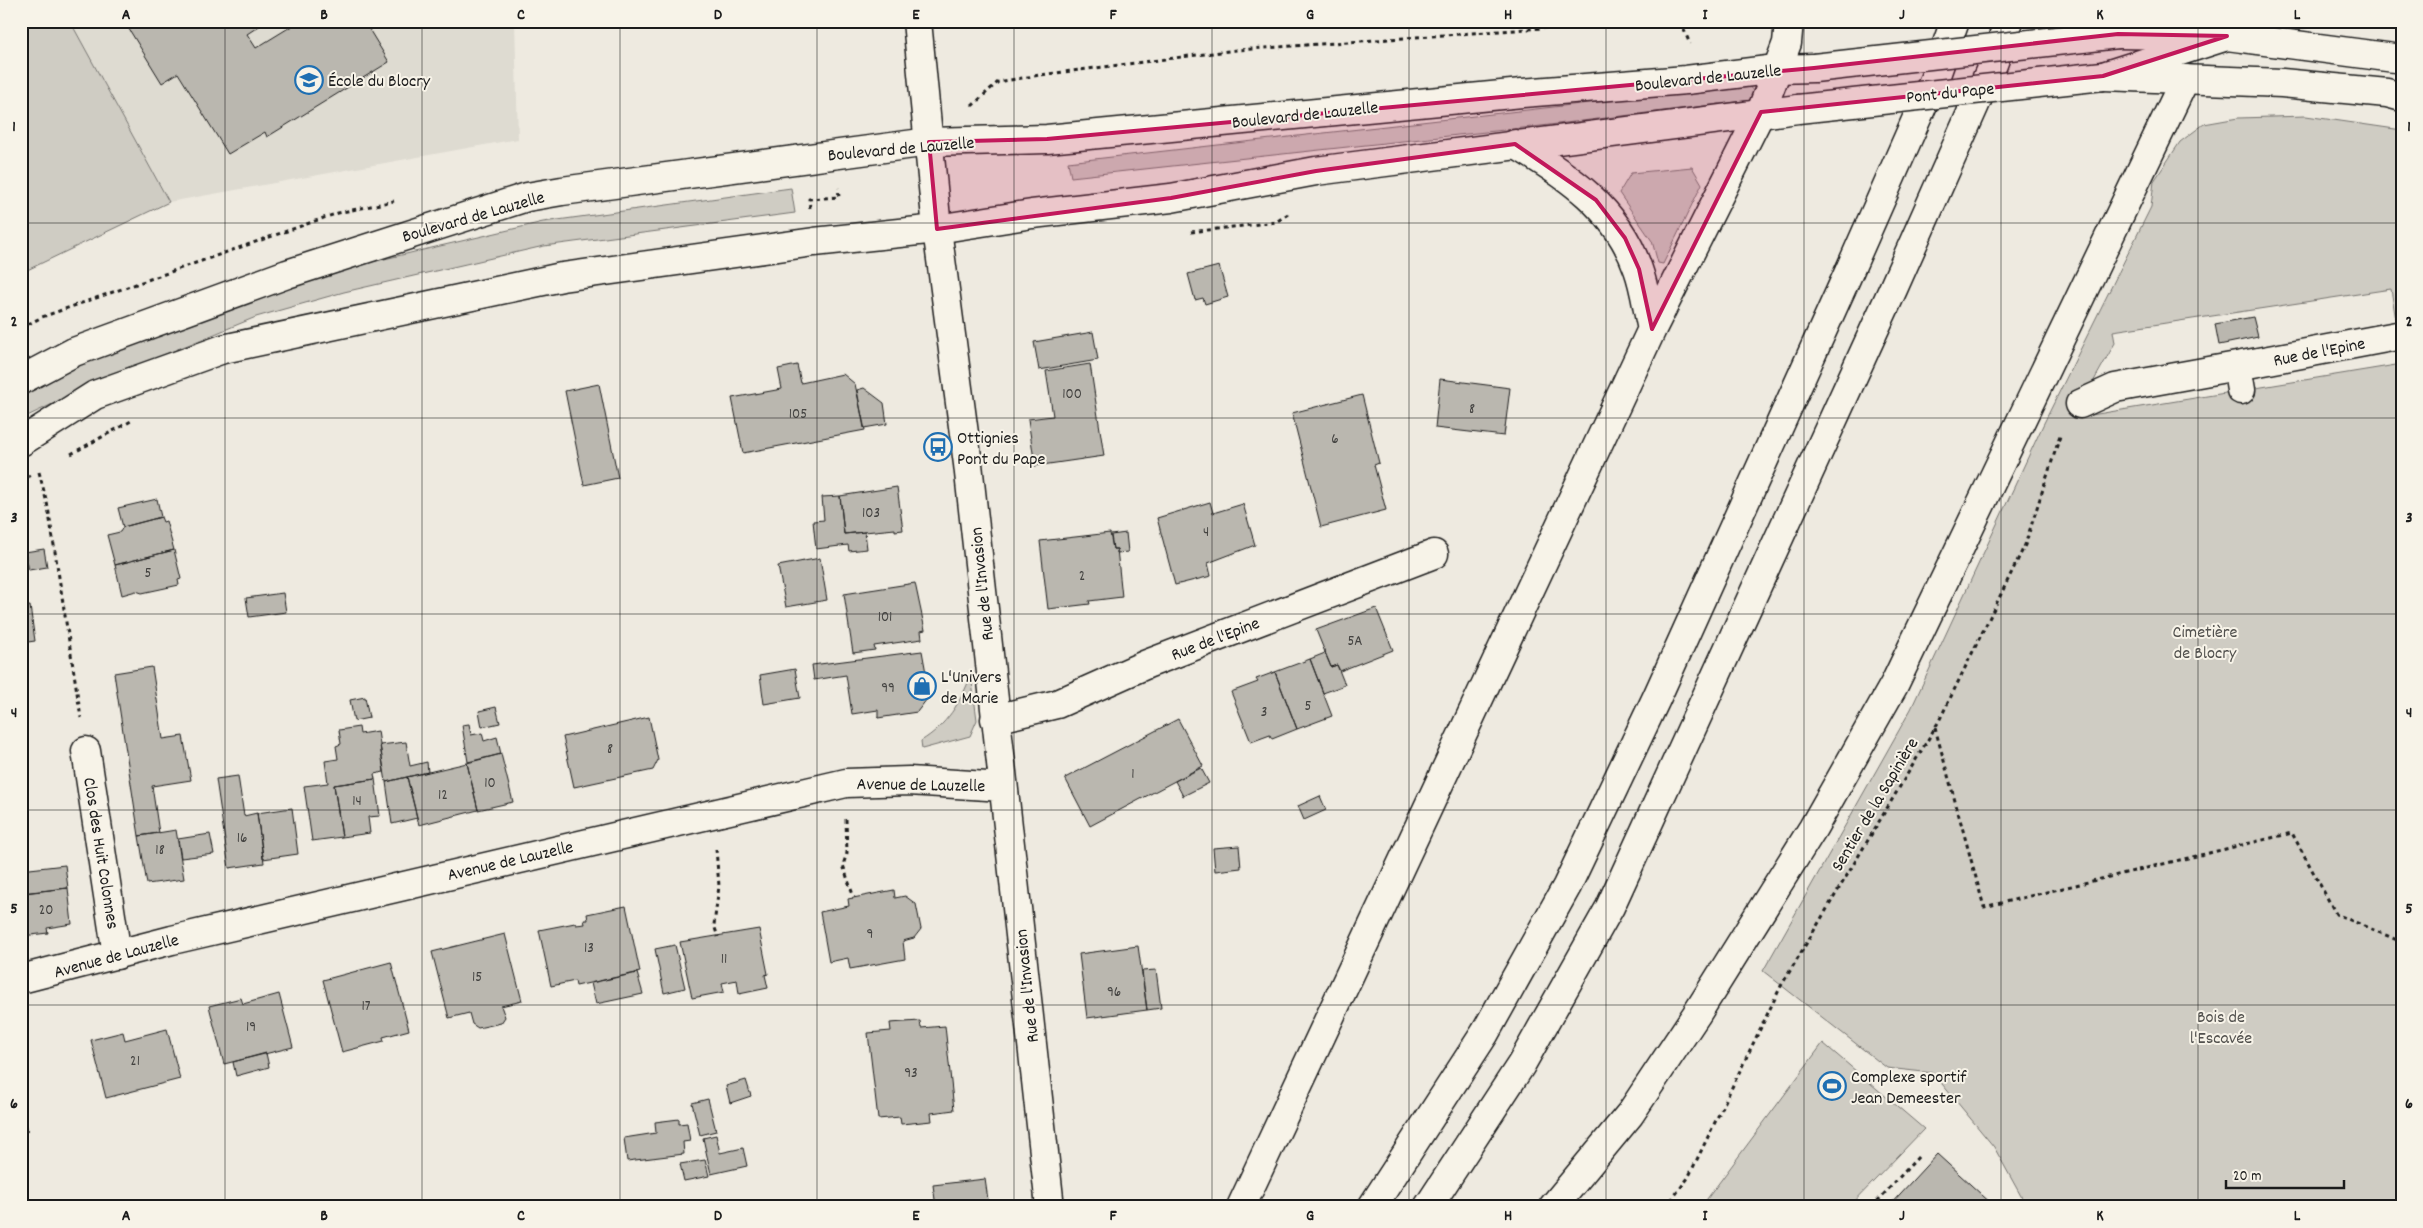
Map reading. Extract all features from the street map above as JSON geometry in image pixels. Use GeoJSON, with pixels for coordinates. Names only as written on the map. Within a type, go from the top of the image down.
{"type":"FeatureCollection","features":[{"type":"Feature","properties":{"kind":"main road"},"geometry":{"type":"LineString","coordinates":[[917,21],[928,142]]}},
{"type":"Feature","properties":{"kind":"main road"},"geometry":{"type":"LineString","coordinates":[[1241,1207],[1652,328],[1760,112],[1787,43],[1789,21]]}},
{"type":"Feature","properties":{"kind":"main road"},"geometry":{"type":"LineString","coordinates":[[1372,1207],[1485,1033],[1567,886],[1656,699],[1848,274],[1936,74],[1955,21]]}},
{"type":"Feature","properties":{"kind":"main road"},"geometry":{"type":"LineString","coordinates":[[1428,1207],[1521,1065],[1610,908],[1894,289],[1993,64],[2009,21]]}},
{"type":"Feature","properties":{"kind":"main road"},"geometry":{"type":"LineString","coordinates":[[2103,76],[2229,29],[2402,59]]}},
{"type":"Feature","properties":{"kind":"main road","name":"Boulevard de Lauzelle"},"geometry":{"type":"LineString","coordinates":[[21,380],[74,352],[287,274],[527,197],[732,167],[928,142],[1047,139],[1522,93],[1686,80],[1776,69],[1814,68],[2118,34],[2229,29]]}},
{"type":"Feature","properties":{"kind":"main road"},"geometry":{"type":"LineString","coordinates":[[2103,76],[2282,83],[2388,93],[2402,97]]}},
{"type":"Feature","properties":{"kind":"main road","name":"Pont du Pape"},"geometry":{"type":"LineString","coordinates":[[1760,112],[2103,76]]}},
{"type":"Feature","properties":{"kind":"main road"},"geometry":{"type":"LineString","coordinates":[[1553,1207],[1630,1114],[1691,1023],[1813,828],[1894,685],[2186,79]]}},
{"type":"Feature","properties":{"kind":"main road"},"geometry":{"type":"LineString","coordinates":[[21,442],[95,395],[232,347],[562,277],[814,242],[937,229],[1032,214],[1171,198],[1316,171],[1760,112]]}},
{"type":"Feature","properties":{"kind":"main road","name":"Rue de l'Invasion"},"geometry":{"type":"LineString","coordinates":[[928,142],[937,229],[968,464],[1050,1207]]}},
{"type":"Feature","properties":{"kind":"main road"},"geometry":{"type":"LineString","coordinates":[[1515,144],[1544,162],[1596,200],[1625,238],[1638,269],[1652,328]]}},
{"type":"Feature","properties":{"kind":"main road","name":"Rue de l'Epine"},"geometry":{"type":"LineString","coordinates":[[2080,404],[2115,388],[2239,378],[2402,335]]}},
{"type":"Feature","properties":{"kind":"main road","name":"Rue de l'Epine"},"geometry":{"type":"LineString","coordinates":[[995,719],[1057,704],[1147,664],[1434,554]]}},
{"type":"Feature","properties":{"kind":"main road","name":"Clos des Huit Colonnes"},"geometry":{"type":"LineString","coordinates":[[86,751],[117,955]]}},
{"type":"Feature","properties":{"kind":"main road","name":"Avenue de Lauzelle"},"geometry":{"type":"LineString","coordinates":[[21,980],[117,955],[595,840],[846,783],[909,781],[1003,786]]}},
{"type":"Feature","properties":{"kind":"path"},"geometry":{"type":"LineString","coordinates":[[969,108],[998,82],[1040,75],[1238,50],[1639,21]]}},
{"type":"Feature","properties":{"kind":"path"},"geometry":{"type":"LineString","coordinates":[[1684,21],[1684,30],[1692,47]]}},
{"type":"Feature","properties":{"kind":"path","name":"Sentier de la Sapinière"},"geometry":{"type":"LineString","coordinates":[[1666,1207],[1688,1178],[1781,986],[1935,728],[2025,545],[2067,416],[2080,404]]}},
{"type":"Feature","properties":{"kind":"path"},"geometry":{"type":"LineString","coordinates":[[38,472],[48,507],[86,751]]}},
{"type":"Feature","properties":{"kind":"path"},"geometry":{"type":"LineString","coordinates":[[1935,728],[1984,907],[2292,833],[2336,914],[2402,942]]}},
{"type":"Feature","properties":{"kind":"path"},"geometry":{"type":"LineString","coordinates":[[846,814],[847,853],[843,865],[854,898]]}},
{"type":"Feature","properties":{"kind":"path"},"geometry":{"type":"LineString","coordinates":[[715,841],[719,886],[714,925],[718,937]]}},
{"type":"Feature","properties":{"kind":"path"},"geometry":{"type":"LineString","coordinates":[[1872,1207],[1919,1156]]}},
{"type":"Feature","properties":{"kind":"highlighted area"},"geometry":{"type":"Polygon","coordinates":[[[2118,34],[2227,36],[2103,76],[1761,112],[1652,329],[1639,269],[1625,238],[1596,200],[1515,144],[1316,171],[1171,198],[937,229],[929,142],[1047,139],[1814,68],[2118,34]]]}},
{"type":"Feature","properties":{"kind":"shaded area","name":"École du Blocry"},"geometry":{"type":"Polygon","coordinates":[[[70,21],[515,21],[518,139],[169,202],[70,21]]]}},
{"type":"Feature","properties":{"kind":"green space"},"geometry":{"type":"Polygon","coordinates":[[[21,21],[70,21],[169,202],[21,273],[21,21]]]}},
{"type":"Feature","properties":{"kind":"green space"},"geometry":{"type":"Polygon","coordinates":[[[1748,85],[1754,92],[1752,100],[1541,126],[1071,177],[1068,162],[1748,85]]]}},
{"type":"Feature","properties":{"kind":"green space"},"geometry":{"type":"Polygon","coordinates":[[[2306,116],[2402,130],[2402,326],[2397,327],[2391,289],[2113,331],[2115,343],[2073,418],[2402,364],[2402,1207],[2027,1207],[1994,1147],[1933,1073],[1887,1068],[1763,971],[1911,709],[2043,425],[2151,207],[2154,181],[2180,142],[2204,124],[2238,118],[2306,116]]]}},
{"type":"Feature","properties":{"kind":"green space"},"geometry":{"type":"Polygon","coordinates":[[[1692,167],[1702,184],[1663,264],[1658,263],[1652,241],[1619,193],[1631,173],[1692,167]]]}},
{"type":"Feature","properties":{"kind":"green space"},"geometry":{"type":"Polygon","coordinates":[[[791,188],[795,213],[544,246],[344,292],[256,317],[105,379],[21,419],[21,394],[56,375],[154,333],[320,274],[543,222],[791,188]]]}},
{"type":"Feature","properties":{"kind":"green space"},"geometry":{"type":"Polygon","coordinates":[[[971,675],[977,720],[970,736],[922,749],[921,741],[938,728],[952,712],[971,675]]]}},
{"type":"Feature","properties":{"kind":"green space","name":"Complexe sportif Jean Demeester"},"geometry":{"type":"Polygon","coordinates":[[[1823,1043],[1924,1129],[1849,1207],[1701,1207],[1823,1043]]]}},
{"type":"Feature","properties":{"kind":"building"},"geometry":{"type":"Polygon","coordinates":[[[124,21],[267,21],[247,34],[256,48],[300,21],[364,21],[389,62],[267,137],[265,132],[228,154],[178,73],[162,83],[124,21]]]}},
{"type":"Feature","properties":{"kind":"building"},"geometry":{"type":"Polygon","coordinates":[[[1219,266],[1228,297],[1205,304],[1203,298],[1195,300],[1188,274],[1219,266]]]}},
{"type":"Feature","properties":{"kind":"building"},"geometry":{"type":"Polygon","coordinates":[[[2253,317],[2258,337],[2219,345],[2215,324],[2253,317]]]}},
{"type":"Feature","properties":{"kind":"building"},"geometry":{"type":"Polygon","coordinates":[[[1093,332],[1098,360],[1039,370],[1034,342],[1093,332]]]}},
{"type":"Feature","properties":{"kind":"building"},"geometry":{"type":"Polygon","coordinates":[[[1090,364],[1104,456],[1035,466],[1028,419],[1053,416],[1046,371],[1090,364]]]}},
{"type":"Feature","properties":{"kind":"building"},"geometry":{"type":"Polygon","coordinates":[[[797,365],[801,383],[843,374],[855,384],[865,430],[743,453],[732,398],[782,389],[778,369],[797,365]]]}},
{"type":"Feature","properties":{"kind":"building"},"geometry":{"type":"Polygon","coordinates":[[[1440,379],[1510,388],[1504,436],[1435,428],[1440,379]]]}},
{"type":"Feature","properties":{"kind":"building"},"geometry":{"type":"Polygon","coordinates":[[[599,384],[618,478],[584,485],[565,391],[599,384]]]}},
{"type":"Feature","properties":{"kind":"building"},"geometry":{"type":"Polygon","coordinates":[[[864,388],[884,403],[887,424],[864,428],[857,390],[864,388]]]}},
{"type":"Feature","properties":{"kind":"building"},"geometry":{"type":"Polygon","coordinates":[[[1362,395],[1379,463],[1374,465],[1386,510],[1321,527],[1292,413],[1362,395]]]}},
{"type":"Feature","properties":{"kind":"building"},"geometry":{"type":"Polygon","coordinates":[[[897,487],[903,530],[895,531],[895,529],[844,534],[840,496],[897,487]]]}},
{"type":"Feature","properties":{"kind":"building"},"geometry":{"type":"Polygon","coordinates":[[[840,496],[844,534],[865,532],[867,549],[849,551],[848,545],[816,549],[813,521],[824,520],[822,497],[840,496]]]}},
{"type":"Feature","properties":{"kind":"building"},"geometry":{"type":"Polygon","coordinates":[[[157,499],[161,517],[123,527],[118,508],[157,499]]]}},
{"type":"Feature","properties":{"kind":"building"},"geometry":{"type":"Polygon","coordinates":[[[1210,502],[1213,513],[1243,504],[1255,545],[1208,563],[1211,576],[1175,585],[1157,518],[1210,502]]]}},
{"type":"Feature","properties":{"kind":"building"},"geometry":{"type":"Polygon","coordinates":[[[161,517],[163,522],[166,521],[174,550],[115,565],[107,535],[120,532],[123,527],[161,517]]]}},
{"type":"Feature","properties":{"kind":"building"},"geometry":{"type":"Polygon","coordinates":[[[1110,533],[1113,549],[1117,549],[1122,597],[1089,601],[1090,604],[1048,609],[1040,541],[1110,533]]]}},
{"type":"Feature","properties":{"kind":"building"},"geometry":{"type":"Polygon","coordinates":[[[1126,533],[1128,552],[1117,553],[1117,549],[1113,549],[1111,535],[1126,533]]]}},
{"type":"Feature","properties":{"kind":"building"},"geometry":{"type":"Polygon","coordinates":[[[44,549],[47,567],[29,570],[25,552],[44,549]]]}},
{"type":"Feature","properties":{"kind":"building"},"geometry":{"type":"Polygon","coordinates":[[[174,550],[181,579],[178,580],[179,585],[142,593],[136,591],[122,595],[115,565],[174,550]]]}},
{"type":"Feature","properties":{"kind":"building"},"geometry":{"type":"Polygon","coordinates":[[[820,558],[827,600],[786,607],[778,566],[820,558]]]}},
{"type":"Feature","properties":{"kind":"building"},"geometry":{"type":"Polygon","coordinates":[[[915,583],[925,630],[921,631],[922,639],[874,646],[875,650],[853,653],[844,594],[915,583]]]}},
{"type":"Feature","properties":{"kind":"building"},"geometry":{"type":"Polygon","coordinates":[[[283,593],[286,612],[249,617],[246,598],[283,593]]]}},
{"type":"Feature","properties":{"kind":"building"},"geometry":{"type":"Polygon","coordinates":[[[30,606],[35,641],[21,643],[21,607],[30,606]]]}},
{"type":"Feature","properties":{"kind":"building"},"geometry":{"type":"Polygon","coordinates":[[[1376,608],[1393,650],[1340,671],[1337,665],[1331,667],[1316,630],[1376,608]]]}},
{"type":"Feature","properties":{"kind":"building"},"geometry":{"type":"Polygon","coordinates":[[[922,651],[930,695],[917,712],[878,718],[878,710],[852,714],[846,675],[814,680],[812,665],[922,651]]]}},
{"type":"Feature","properties":{"kind":"building"},"geometry":{"type":"Polygon","coordinates":[[[1325,653],[1331,667],[1337,665],[1345,685],[1323,693],[1310,659],[1325,653]]]}},
{"type":"Feature","properties":{"kind":"building"},"geometry":{"type":"Polygon","coordinates":[[[1310,659],[1332,716],[1297,729],[1275,672],[1310,659]]]}},
{"type":"Feature","properties":{"kind":"building"},"geometry":{"type":"Polygon","coordinates":[[[152,667],[163,739],[183,736],[191,780],[152,786],[159,833],[139,836],[114,673],[152,667]]]}},
{"type":"Feature","properties":{"kind":"building"},"geometry":{"type":"Polygon","coordinates":[[[795,669],[800,698],[764,704],[760,675],[795,669]]]}},
{"type":"Feature","properties":{"kind":"building"},"geometry":{"type":"Polygon","coordinates":[[[1275,672],[1297,729],[1272,739],[1270,735],[1251,742],[1231,692],[1258,682],[1256,679],[1275,672]]]}},
{"type":"Feature","properties":{"kind":"building"},"geometry":{"type":"Polygon","coordinates":[[[365,697],[369,718],[354,721],[350,700],[365,697]]]}},
{"type":"Feature","properties":{"kind":"building"},"geometry":{"type":"Polygon","coordinates":[[[496,707],[500,723],[482,727],[479,711],[496,707]]]}},
{"type":"Feature","properties":{"kind":"building"},"geometry":{"type":"Polygon","coordinates":[[[649,717],[658,760],[653,770],[574,787],[563,737],[649,717]]]}},
{"type":"Feature","properties":{"kind":"building"},"geometry":{"type":"Polygon","coordinates":[[[1178,719],[1203,766],[1090,826],[1065,778],[1178,719]]]}},
{"type":"Feature","properties":{"kind":"building"},"geometry":{"type":"Polygon","coordinates":[[[469,724],[471,735],[482,733],[484,741],[497,737],[501,754],[468,762],[462,725],[469,724]]]}},
{"type":"Feature","properties":{"kind":"building"},"geometry":{"type":"Polygon","coordinates":[[[359,727],[360,734],[378,731],[384,772],[374,774],[375,779],[334,785],[342,837],[312,841],[304,786],[328,783],[325,761],[338,759],[336,746],[341,744],[339,730],[359,727]]]}},
{"type":"Feature","properties":{"kind":"building"},"geometry":{"type":"Polygon","coordinates":[[[406,742],[410,766],[427,762],[428,772],[386,782],[380,745],[406,742]]]}},
{"type":"Feature","properties":{"kind":"building"},"geometry":{"type":"Polygon","coordinates":[[[501,754],[513,802],[478,810],[467,763],[501,754]]]}},
{"type":"Feature","properties":{"kind":"building"},"geometry":{"type":"Polygon","coordinates":[[[467,763],[478,810],[419,825],[407,777],[467,763]]]}},
{"type":"Feature","properties":{"kind":"building"},"geometry":{"type":"Polygon","coordinates":[[[1201,768],[1209,783],[1183,796],[1175,781],[1201,768]]]}},
{"type":"Feature","properties":{"kind":"building"},"geometry":{"type":"Polygon","coordinates":[[[238,776],[244,816],[257,813],[264,863],[229,868],[216,779],[238,776]]]}},
{"type":"Feature","properties":{"kind":"building"},"geometry":{"type":"Polygon","coordinates":[[[407,777],[417,818],[392,824],[386,782],[407,777]]]}},
{"type":"Feature","properties":{"kind":"building"},"geometry":{"type":"Polygon","coordinates":[[[375,779],[380,816],[368,817],[370,833],[342,837],[334,785],[375,779]]]}},
{"type":"Feature","properties":{"kind":"building"},"geometry":{"type":"Polygon","coordinates":[[[1320,796],[1326,810],[1304,820],[1298,806],[1320,796]]]}},
{"type":"Feature","properties":{"kind":"building"},"geometry":{"type":"Polygon","coordinates":[[[292,808],[298,854],[263,859],[257,813],[292,808]]]}},
{"type":"Feature","properties":{"kind":"building"},"geometry":{"type":"Polygon","coordinates":[[[176,830],[184,879],[147,884],[139,836],[176,830]]]}},
{"type":"Feature","properties":{"kind":"building"},"geometry":{"type":"Polygon","coordinates":[[[210,834],[214,854],[181,858],[178,839],[210,834]]]}},
{"type":"Feature","properties":{"kind":"building"},"geometry":{"type":"Polygon","coordinates":[[[1239,846],[1241,868],[1215,871],[1213,848],[1239,846]]]}},
{"type":"Feature","properties":{"kind":"building"},"geometry":{"type":"Polygon","coordinates":[[[65,865],[68,888],[24,893],[21,870],[65,865]]]}},
{"type":"Feature","properties":{"kind":"building"},"geometry":{"type":"Polygon","coordinates":[[[68,888],[72,924],[47,928],[48,933],[22,936],[21,893],[68,888]]]}},
{"type":"Feature","properties":{"kind":"building"},"geometry":{"type":"Polygon","coordinates":[[[894,890],[895,898],[905,896],[916,904],[921,929],[914,938],[903,941],[905,959],[850,969],[848,958],[829,962],[820,912],[849,906],[848,899],[894,890]]]}},
{"type":"Feature","properties":{"kind":"building"},"geometry":{"type":"Polygon","coordinates":[[[626,906],[640,972],[576,986],[575,981],[551,986],[539,930],[575,923],[576,925],[585,924],[584,920],[588,920],[587,914],[626,906]]]}},
{"type":"Feature","properties":{"kind":"building"},"geometry":{"type":"Polygon","coordinates":[[[759,929],[768,974],[765,975],[768,988],[739,994],[737,980],[722,983],[724,992],[692,998],[680,942],[759,929]]]}},
{"type":"Feature","properties":{"kind":"building"},"geometry":{"type":"Polygon","coordinates":[[[505,934],[522,1001],[501,1006],[505,1017],[501,1023],[478,1028],[472,1024],[469,1013],[449,1018],[432,952],[505,934]]]}},
{"type":"Feature","properties":{"kind":"building"},"geometry":{"type":"Polygon","coordinates":[[[675,945],[685,988],[664,993],[655,949],[675,945]]]}},
{"type":"Feature","properties":{"kind":"building"},"geometry":{"type":"Polygon","coordinates":[[[1138,946],[1147,1010],[1087,1018],[1079,954],[1138,946]]]}},
{"type":"Feature","properties":{"kind":"building"},"geometry":{"type":"Polygon","coordinates":[[[391,962],[409,1030],[383,1037],[384,1041],[342,1052],[323,980],[391,962]]]}},
{"type":"Feature","properties":{"kind":"building"},"geometry":{"type":"Polygon","coordinates":[[[1156,970],[1161,1008],[1147,1010],[1142,971],[1156,970]]]}},
{"type":"Feature","properties":{"kind":"building"},"geometry":{"type":"Polygon","coordinates":[[[637,973],[643,994],[596,1004],[591,983],[637,973]]]}},
{"type":"Feature","properties":{"kind":"building"},"geometry":{"type":"Polygon","coordinates":[[[279,994],[293,1047],[224,1064],[209,1006],[241,998],[243,1004],[279,994]]]}},
{"type":"Feature","properties":{"kind":"building"},"geometry":{"type":"Polygon","coordinates":[[[920,1021],[921,1028],[945,1026],[954,1110],[931,1113],[932,1121],[901,1124],[900,1117],[878,1119],[868,1033],[891,1031],[890,1023],[920,1021]]]}},
{"type":"Feature","properties":{"kind":"building"},"geometry":{"type":"Polygon","coordinates":[[[167,1029],[180,1079],[106,1098],[91,1040],[123,1032],[125,1040],[167,1029]]]}},
{"type":"Feature","properties":{"kind":"building"},"geometry":{"type":"Polygon","coordinates":[[[266,1053],[269,1067],[236,1076],[233,1062],[266,1053]]]}},
{"type":"Feature","properties":{"kind":"building"},"geometry":{"type":"Polygon","coordinates":[[[746,1080],[751,1096],[730,1103],[726,1086],[746,1080]]]}},
{"type":"Feature","properties":{"kind":"building"},"geometry":{"type":"Polygon","coordinates":[[[708,1099],[716,1131],[700,1135],[692,1103],[708,1099]]]}},
{"type":"Feature","properties":{"kind":"building"},"geometry":{"type":"Polygon","coordinates":[[[21,1105],[28,1131],[21,1133],[21,1105]]]}},
{"type":"Feature","properties":{"kind":"building"},"geometry":{"type":"Polygon","coordinates":[[[679,1119],[679,1124],[687,1123],[690,1141],[683,1142],[684,1154],[627,1161],[624,1138],[656,1133],[655,1122],[679,1119]]]}},
{"type":"Feature","properties":{"kind":"building"},"geometry":{"type":"Polygon","coordinates":[[[716,1135],[720,1153],[743,1148],[747,1166],[711,1174],[703,1138],[716,1135]]]}},
{"type":"Feature","properties":{"kind":"building","name":"Complexe sportif Jean Demeester"},"geometry":{"type":"Polygon","coordinates":[[[1937,1154],[1993,1205],[1991,1207],[1888,1207],[1937,1154]]]}},
{"type":"Feature","properties":{"kind":"building"},"geometry":{"type":"Polygon","coordinates":[[[705,1160],[709,1176],[684,1181],[680,1164],[705,1160]]]}},
{"type":"Feature","properties":{"kind":"building"},"geometry":{"type":"Polygon","coordinates":[[[985,1179],[989,1207],[936,1207],[933,1185],[985,1179]]]}},
{"type":"Feature","properties":{"kind":"place","name":"École du Blocry"},"geometry":{"type":"Point","coordinates":[309,80]}},
{"type":"Feature","properties":{"kind":"place","name":"Ottignies Pont du Pape"},"geometry":{"type":"Point","coordinates":[938,447]}},
{"type":"Feature","properties":{"kind":"place","name":"L'Univers de Marie"},"geometry":{"type":"Point","coordinates":[922,686]}},
{"type":"Feature","properties":{"kind":"place","name":"Complexe sportif Jean Demeester"},"geometry":{"type":"Point","coordinates":[1832,1086]}},
{"type":"Feature","properties":{"kind":"park label","name":"Cimetière de Blocry"},"geometry":{"type":"Point","coordinates":[2205,641]}},
{"type":"Feature","properties":{"kind":"park label","name":"Bois de l'Escavée"},"geometry":{"type":"Point","coordinates":[2221,1026]}}]}
